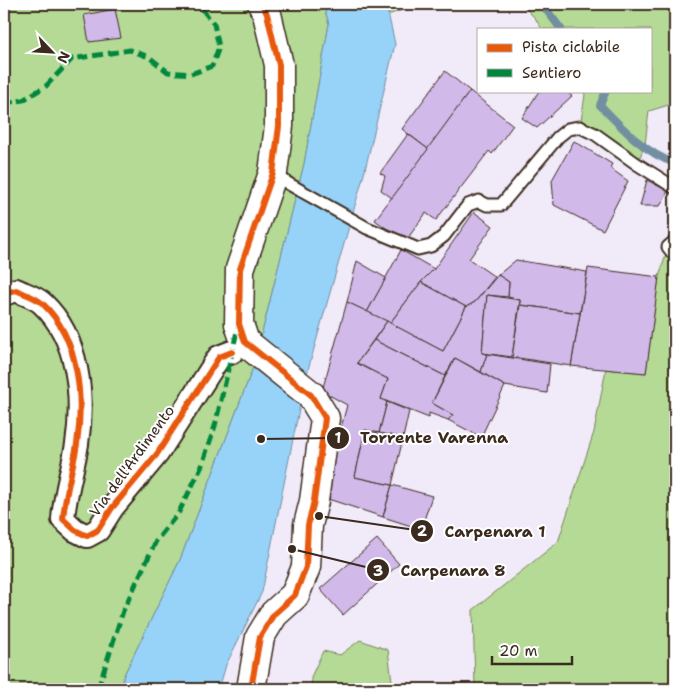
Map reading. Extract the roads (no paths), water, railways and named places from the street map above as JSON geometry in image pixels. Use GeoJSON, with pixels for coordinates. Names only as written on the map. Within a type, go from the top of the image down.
{"type":"FeatureCollection","features":[{"type":"Feature","properties":{"kind":"street"},"geometry":{"type":"LineString","coordinates":[[251,689],[260,636],[274,614],[295,595],[306,567],[308,525],[314,501],[325,418],[311,395],[240,348],[245,342],[239,324],[240,269],[281,178],[279,65],[267,14],[262,4]]}},
{"type":"Feature","properties":{"kind":"street","name":"Via dell'Ardimento"},"geometry":{"type":"LineString","coordinates":[[4,294],[16,290],[42,302],[60,323],[72,354],[81,397],[77,444],[64,500],[63,519],[75,530],[87,536],[98,530],[112,508],[157,454],[219,357],[240,348]]}},
{"type":"Feature","properties":{"kind":"lane"},"geometry":{"type":"LineString","coordinates":[[281,178],[366,228],[418,249],[431,246],[444,236],[468,205],[479,201],[487,204],[501,205],[558,137],[568,129],[580,127],[595,134],[675,188]]}},
{"type":"Feature","properties":{"kind":"lane"},"geometry":{"type":"LineString","coordinates":[[675,241],[668,247],[675,256]]}},
{"type":"Feature","properties":{"kind":"water"},"geometry":{"type":"Polygon","coordinates":[[[323,4],[386,4],[395,44],[364,174],[305,380],[262,592],[226,665],[219,689],[120,689],[124,675],[180,560],[254,365],[304,164],[329,24],[323,4]]]}},
{"type":"Feature","properties":{"kind":"waterway"},"geometry":{"type":"LineString","coordinates":[[542,4],[560,28]]}},
{"type":"Feature","properties":{"kind":"waterway"},"geometry":{"type":"LineString","coordinates":[[606,92],[600,105],[644,147],[654,154],[675,163]]}},
{"type":"Feature","properties":{"kind":"place","name":"Torrente Varenna"},"geometry":{"type":"Point","coordinates":[261,439]}},
{"type":"Feature","properties":{"kind":"place","name":"Carpenara 1"},"geometry":{"type":"Point","coordinates":[319,516]}},
{"type":"Feature","properties":{"kind":"place","name":"Carpenara 8"},"geometry":{"type":"Point","coordinates":[292,549]}}]}
